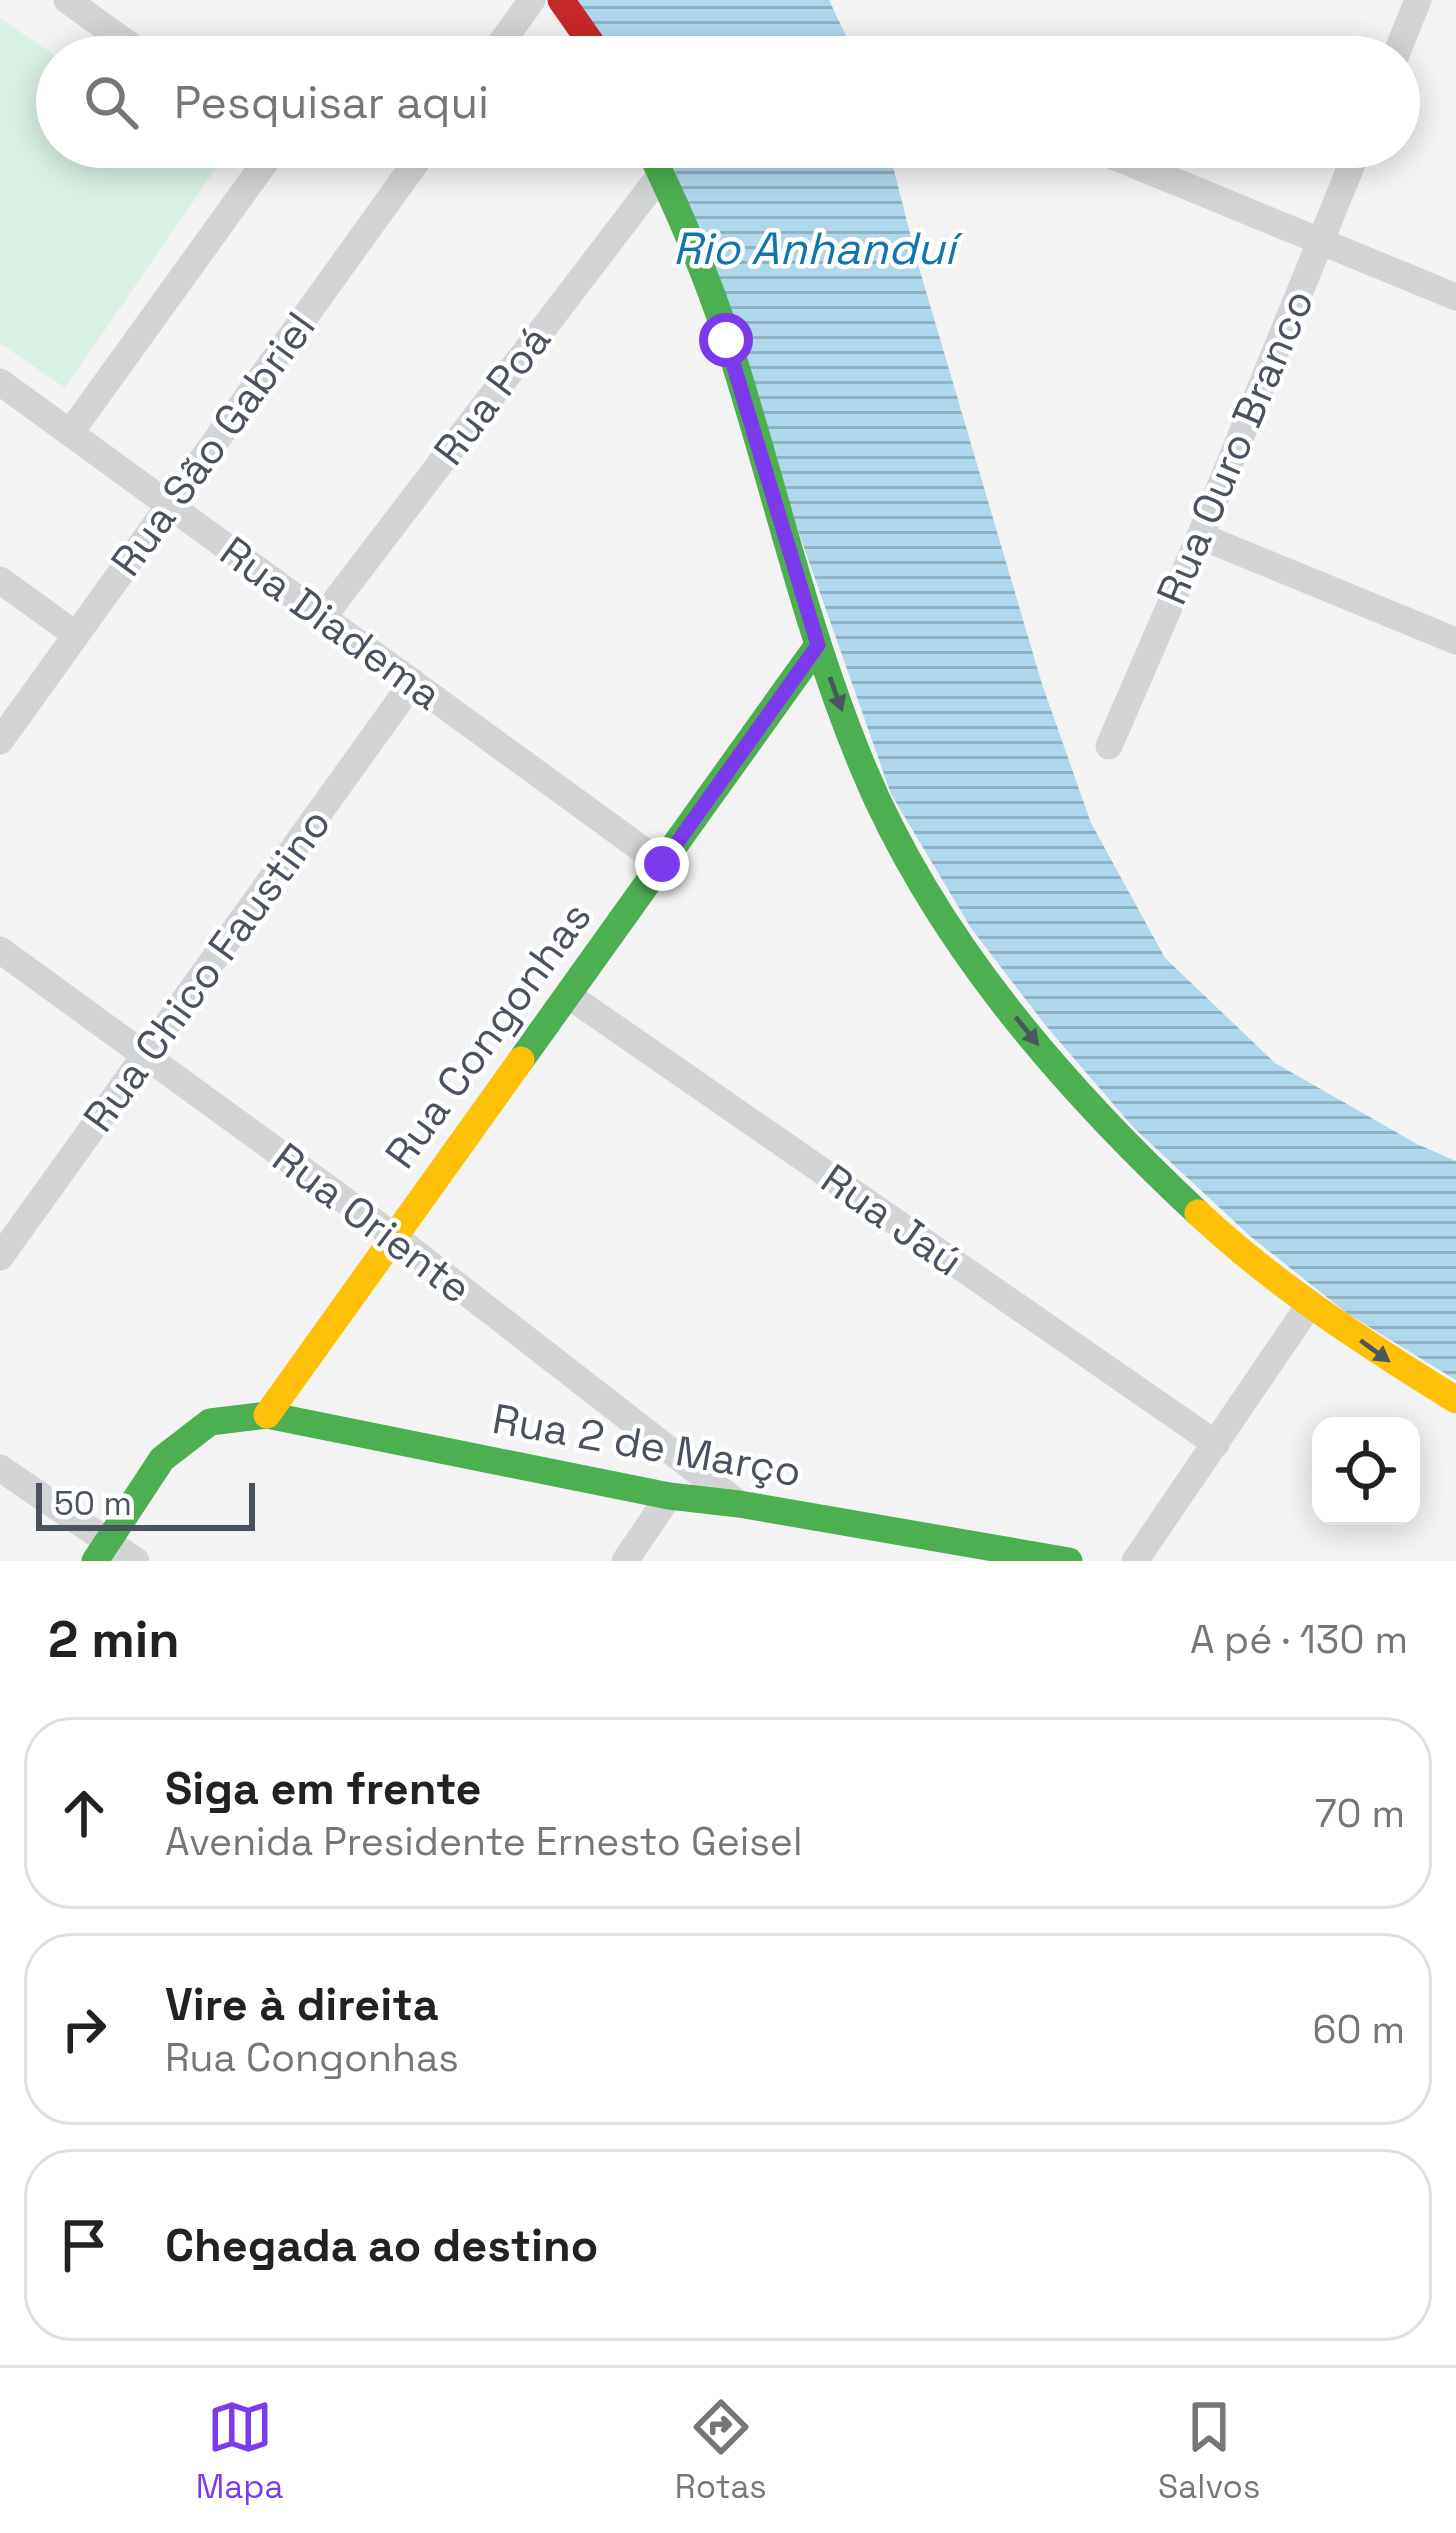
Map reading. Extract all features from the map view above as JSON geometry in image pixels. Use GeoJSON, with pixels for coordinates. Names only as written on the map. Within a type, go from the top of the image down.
{"type":"FeatureCollection","features":[{"type":"Feature","properties":{"kind":"street"},"geometry":{"type":"LineString","coordinates":[[67,0],[117,36]]}},
{"type":"Feature","properties":{"kind":"street"},"geometry":{"type":"LineString","coordinates":[[506,36],[532,0]]}},
{"type":"Feature","properties":{"kind":"street"},"geometry":{"type":"LineString","coordinates":[[561,0],[586,36]]}},
{"type":"Feature","properties":{"kind":"street"},"geometry":{"type":"LineString","coordinates":[[1403,36],[1418,0]]}},
{"type":"Feature","properties":{"kind":"street"},"geometry":{"type":"LineString","coordinates":[[70,433],[261,168]]}},
{"type":"Feature","properties":{"kind":"street","name":"Rua São Gabriel"},"geometry":{"type":"LineString","coordinates":[[0,741],[412,168]]}},
{"type":"Feature","properties":{"kind":"street"},"geometry":{"type":"LineString","coordinates":[[659,168],[691,238],[726,340],[818,645],[853,743],[896,838],[948,923],[1073,1088],[1135,1154],[1221,1233],[1310,1304],[1390,1362],[1456,1400]]}},
{"type":"Feature","properties":{"kind":"street"},"geometry":{"type":"LineString","coordinates":[[1142,168],[1456,297]]}},
{"type":"Feature","properties":{"kind":"street","name":"Rua Ouro Branco"},"geometry":{"type":"LineString","coordinates":[[1109,746],[1351,168]]}},
{"type":"Feature","properties":{"kind":"street","name":"Rua Poá"},"geometry":{"type":"LineString","coordinates":[[322,616],[662,173]]}},
{"type":"Feature","properties":{"kind":"street","name":"Rua Diadema"},"geometry":{"type":"LineString","coordinates":[[0,382],[662,864]]}},
{"type":"Feature","properties":{"kind":"street"},"geometry":{"type":"LineString","coordinates":[[1200,536],[1456,641]]}},
{"type":"Feature","properties":{"kind":"street"},"geometry":{"type":"LineString","coordinates":[[0,580],[76,635]]}},
{"type":"Feature","properties":{"kind":"street","name":"Rua Congonhas"},"geometry":{"type":"LineString","coordinates":[[267,1415],[818,645]]}},
{"type":"Feature","properties":{"kind":"street","name":"Rua Chico Faustino"},"geometry":{"type":"LineString","coordinates":[[0,1257],[413,682]]}},
{"type":"Feature","properties":{"kind":"street","name":"Rua Oriente"},"geometry":{"type":"LineString","coordinates":[[0,950],[395,1237],[739,1504]]}},
{"type":"Feature","properties":{"kind":"street","name":"Rua Jaú"},"geometry":{"type":"LineString","coordinates":[[568,995],[1216,1444]]}},
{"type":"Feature","properties":{"kind":"street"},"geometry":{"type":"LineString","coordinates":[[1135,1561],[1310,1304]]}},
{"type":"Feature","properties":{"kind":"street","name":"Rua 2 de Março"},"geometry":{"type":"LineString","coordinates":[[102,1551],[162,1459],[210,1422],[267,1415],[669,1496],[1069,1561]]}},
{"type":"Feature","properties":{"kind":"street"},"geometry":{"type":"LineString","coordinates":[[0,1468],[102,1551],[136,1561]]}},
{"type":"Feature","properties":{"kind":"street"},"geometry":{"type":"LineString","coordinates":[[625,1561],[669,1496]]}},
{"type":"Feature","properties":{"kind":"green space"},"geometry":{"type":"Polygon","coordinates":[[[0,18],[36,43],[36,168],[216,168],[65,388],[0,343],[0,18]]]}},
{"type":"Feature","properties":{"kind":"water"},"geometry":{"type":"Polygon","coordinates":[[[568,0],[829,0],[846,36],[596,36],[568,0]]]}},
{"type":"Feature","properties":{"kind":"water","name":"Rio Anhanduí"},"geometry":{"type":"Polygon","coordinates":[[[670,168],[893,168],[1042,684],[1091,823],[1165,958],[1275,1063],[1417,1144],[1456,1161],[1456,1380],[1348,1314],[1250,1236],[1134,1128],[1046,1026],[971,928],[891,794],[670,168]]]}},
{"type":"Feature","properties":{"kind":"traffic: fast"},"geometry":{"type":"LineString","coordinates":[[658,168],[717,308],[823,659],[862,765],[892,829],[926,891],[1006,1007],[1098,1114],[1198,1213]]}},
{"type":"Feature","properties":{"kind":"traffic: fast"},"geometry":{"type":"LineString","coordinates":[[521,1060],[818,645]]}},
{"type":"Feature","properties":{"kind":"traffic: fast"},"geometry":{"type":"LineString","coordinates":[[95,1561],[162,1459],[210,1422],[267,1415],[669,1496],[1069,1561]]}},
{"type":"Feature","properties":{"kind":"traffic: slow"},"geometry":{"type":"LineString","coordinates":[[267,1415],[521,1060]]}},
{"type":"Feature","properties":{"kind":"traffic: slow"},"geometry":{"type":"LineString","coordinates":[[1198,1213],[1290,1289],[1456,1400]]}},
{"type":"Feature","properties":{"kind":"traffic: jam"},"geometry":{"type":"LineString","coordinates":[[561,0],[586,36]]}},
{"type":"Feature","properties":{"kind":"route"},"geometry":{"type":"LineString","coordinates":[[662,864],[818,645],[726,340]]}}]}
